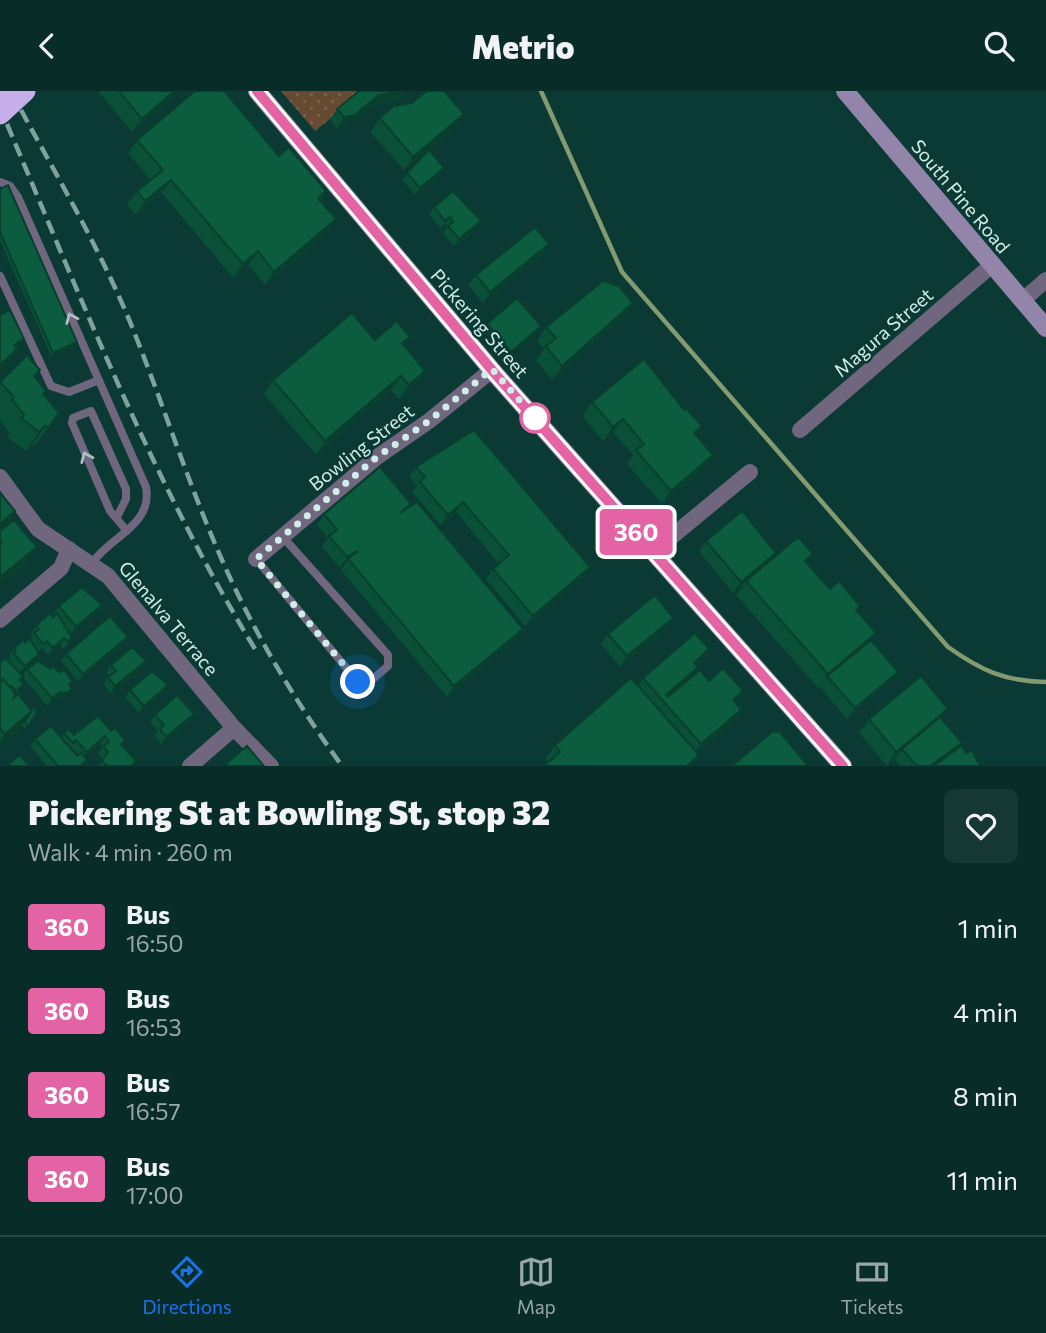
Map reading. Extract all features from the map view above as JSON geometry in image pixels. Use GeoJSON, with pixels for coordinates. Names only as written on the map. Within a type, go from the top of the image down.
{"type":"FeatureCollection","features":[{"type":"Feature","properties":{"kind":"highway"},"geometry":{"type":"LineString","coordinates":[[0,114],[25,91]]}},
{"type":"Feature","properties":{"kind":"main road","name":"Pickering Street"},"geometry":{"type":"LineString","coordinates":[[257,91],[492,369],[843,766]]}},
{"type":"Feature","properties":{"kind":"main road","name":"South Pine Road"},"geometry":{"type":"LineString","coordinates":[[845,91],[1046,328]]}},
{"type":"Feature","properties":{"kind":"street","name":"Magura Street"},"geometry":{"type":"LineString","coordinates":[[800,430],[992,265]]}},
{"type":"Feature","properties":{"kind":"street"},"geometry":{"type":"LineString","coordinates":[[1023,300],[1046,279]]}},
{"type":"Feature","properties":{"kind":"street","name":"Bowling Street"},"geometry":{"type":"LineString","coordinates":[[256,559],[377,457],[438,414],[492,369]]}},
{"type":"Feature","properties":{"kind":"street"},"geometry":{"type":"LineString","coordinates":[[653,552],[750,472]]}},
{"type":"Feature","properties":{"kind":"street","name":"Glenalva Terrace"},"geometry":{"type":"LineString","coordinates":[[0,477],[38,529],[92,562],[108,576],[234,728],[271,766]]}},
{"type":"Feature","properties":{"kind":"street"},"geometry":{"type":"LineString","coordinates":[[0,620],[61,568],[69,549]]}},
{"type":"Feature","properties":{"kind":"street"},"geometry":{"type":"LineString","coordinates":[[190,766],[234,728]]}},
{"type":"Feature","properties":{"kind":"lane"},"geometry":{"type":"LineString","coordinates":[[0,182],[10,186],[18,197],[146,487],[148,498],[144,513],[127,531],[101,550],[92,562]]}},
{"type":"Feature","properties":{"kind":"lane"},"geometry":{"type":"LineString","coordinates":[[0,276],[51,386],[69,392],[99,380]]}},
{"type":"Feature","properties":{"kind":"lane"},"geometry":{"type":"LineString","coordinates":[[117,517],[126,499],[126,489],[91,411],[87,411],[74,418],[72,423],[110,512],[127,531]]}},
{"type":"Feature","properties":{"kind":"lane"},"geometry":{"type":"LineString","coordinates":[[256,559],[358,682],[366,685],[388,666],[388,655],[282,536]]}},
{"type":"Feature","properties":{"kind":"shaded area"},"geometry":{"type":"Polygon","coordinates":[[[281,91],[364,91],[315,131],[281,91]]]}},
{"type":"Feature","properties":{"kind":"building"},"geometry":{"type":"Polygon","coordinates":[[[119,91],[174,91],[142,119],[119,91]]]}},
{"type":"Feature","properties":{"kind":"building"},"geometry":{"type":"Polygon","coordinates":[[[195,91],[224,91],[279,156],[289,147],[326,191],[318,198],[336,219],[274,272],[258,251],[243,264],[171,180],[145,201],[137,191],[163,170],[137,140],[195,91]]]}},
{"type":"Feature","properties":{"kind":"building"},"geometry":{"type":"Polygon","coordinates":[[[359,91],[403,91],[379,95],[355,115],[344,117],[337,109],[359,91]]]}},
{"type":"Feature","properties":{"kind":"building"},"geometry":{"type":"Polygon","coordinates":[[[427,91],[444,91],[464,114],[413,157],[380,118],[394,106],[412,103],[427,91]]]}},
{"type":"Feature","properties":{"kind":"building"},"geometry":{"type":"Polygon","coordinates":[[[429,150],[444,168],[420,188],[407,173],[429,150]]]}},
{"type":"Feature","properties":{"kind":"building"},"geometry":{"type":"Polygon","coordinates":[[[8,185],[77,342],[53,353],[0,232],[0,189],[8,185]]]}},
{"type":"Feature","properties":{"kind":"building"},"geometry":{"type":"Polygon","coordinates":[[[453,191],[481,221],[459,239],[448,226],[453,222],[450,217],[445,221],[434,207],[453,191]]]}},
{"type":"Feature","properties":{"kind":"building"},"geometry":{"type":"Polygon","coordinates":[[[535,227],[549,244],[490,292],[476,275],[535,227]]]}},
{"type":"Feature","properties":{"kind":"building"},"geometry":{"type":"Polygon","coordinates":[[[603,281],[619,286],[633,303],[562,366],[546,346],[556,338],[546,327],[603,281]]]}},
{"type":"Feature","properties":{"kind":"building"},"geometry":{"type":"Polygon","coordinates":[[[517,298],[541,326],[511,352],[487,324],[517,298]]]}},
{"type":"Feature","properties":{"kind":"building"},"geometry":{"type":"Polygon","coordinates":[[[10,310],[24,339],[14,345],[17,349],[0,365],[0,315],[10,310]]]}},
{"type":"Feature","properties":{"kind":"building"},"geometry":{"type":"Polygon","coordinates":[[[352,313],[375,340],[397,321],[410,337],[402,343],[425,371],[409,385],[401,376],[325,441],[273,380],[352,313]]]}},
{"type":"Feature","properties":{"kind":"building"},"geometry":{"type":"Polygon","coordinates":[[[27,355],[40,370],[34,376],[46,391],[43,394],[59,413],[48,428],[45,426],[39,432],[21,418],[24,415],[12,399],[14,397],[0,382],[27,355]]]}},
{"type":"Feature","properties":{"kind":"building"},"geometry":{"type":"Polygon","coordinates":[[[644,359],[684,410],[686,408],[702,426],[694,433],[713,455],[671,491],[636,450],[644,444],[623,419],[613,427],[592,402],[644,359]]]}},
{"type":"Feature","properties":{"kind":"building"},"geometry":{"type":"Polygon","coordinates":[[[474,430],[590,567],[533,616],[493,569],[509,555],[463,502],[448,515],[420,482],[425,477],[416,467],[474,430]]]}},
{"type":"Feature","properties":{"kind":"building"},"geometry":{"type":"Polygon","coordinates":[[[380,467],[411,504],[400,513],[417,502],[523,629],[454,686],[348,559],[358,551],[347,557],[329,536],[337,530],[324,514],[380,467]]]}},
{"type":"Feature","properties":{"kind":"building"},"geometry":{"type":"Polygon","coordinates":[[[0,493],[15,511],[0,524],[0,493]]]}},
{"type":"Feature","properties":{"kind":"building"},"geometry":{"type":"Polygon","coordinates":[[[742,511],[776,553],[741,582],[706,541],[742,511]]]}},
{"type":"Feature","properties":{"kind":"building"},"geometry":{"type":"Polygon","coordinates":[[[14,520],[37,547],[0,577],[0,531],[14,520]]]}},
{"type":"Feature","properties":{"kind":"building"},"geometry":{"type":"Polygon","coordinates":[[[798,537],[813,554],[805,561],[830,589],[839,581],[860,606],[856,610],[876,633],[828,674],[746,581],[798,537]]]}},
{"type":"Feature","properties":{"kind":"building"},"geometry":{"type":"Polygon","coordinates":[[[82,587],[102,605],[76,627],[59,606],[82,587]]]}},
{"type":"Feature","properties":{"kind":"building"},"geometry":{"type":"Polygon","coordinates":[[[655,595],[673,618],[627,656],[608,634],[655,595]]]}},
{"type":"Feature","properties":{"kind":"building"},"geometry":{"type":"Polygon","coordinates":[[[50,613],[53,617],[57,613],[72,638],[68,641],[64,638],[53,648],[47,641],[43,644],[34,633],[39,629],[36,626],[50,613]]]}},
{"type":"Feature","properties":{"kind":"building"},"geometry":{"type":"Polygon","coordinates":[[[110,616],[128,637],[83,674],[66,654],[110,616]]]}},
{"type":"Feature","properties":{"kind":"building"},"geometry":{"type":"Polygon","coordinates":[[[695,633],[709,649],[694,663],[698,667],[666,695],[668,697],[700,670],[709,681],[723,668],[743,691],[733,700],[741,710],[701,744],[643,678],[695,633]]]}},
{"type":"Feature","properties":{"kind":"building"},"geometry":{"type":"Polygon","coordinates":[[[30,639],[39,654],[25,666],[13,653],[16,651],[14,648],[23,640],[25,643],[30,639]]]}},
{"type":"Feature","properties":{"kind":"building"},"geometry":{"type":"Polygon","coordinates":[[[871,640],[898,672],[855,708],[827,676],[871,640]]]}},
{"type":"Feature","properties":{"kind":"building"},"geometry":{"type":"Polygon","coordinates":[[[132,647],[146,661],[115,686],[108,677],[116,671],[111,665],[132,647]]]}},
{"type":"Feature","properties":{"kind":"building"},"geometry":{"type":"Polygon","coordinates":[[[6,658],[23,677],[20,680],[24,684],[16,691],[3,679],[0,682],[0,662],[6,658]]]}},
{"type":"Feature","properties":{"kind":"building"},"geometry":{"type":"Polygon","coordinates":[[[38,661],[50,669],[53,666],[59,672],[64,670],[72,681],[69,685],[72,689],[66,693],[60,692],[52,698],[27,669],[38,661]]]}},
{"type":"Feature","properties":{"kind":"building"},"geometry":{"type":"Polygon","coordinates":[[[152,671],[168,685],[144,706],[130,690],[152,671]]]}},
{"type":"Feature","properties":{"kind":"building"},"geometry":{"type":"Polygon","coordinates":[[[921,676],[948,709],[896,752],[869,719],[921,676]]]}},
{"type":"Feature","properties":{"kind":"building"},"geometry":{"type":"Polygon","coordinates":[[[631,678],[699,755],[687,766],[544,766],[560,752],[555,745],[631,678]]]}},
{"type":"Feature","properties":{"kind":"building"},"geometry":{"type":"Polygon","coordinates":[[[3,679],[15,693],[14,698],[18,694],[32,711],[5,734],[0,728],[0,682],[3,679]]]}},
{"type":"Feature","properties":{"kind":"building"},"geometry":{"type":"Polygon","coordinates":[[[177,695],[194,714],[166,737],[160,729],[164,725],[155,715],[177,695]]]}},
{"type":"Feature","properties":{"kind":"building"},"geometry":{"type":"Polygon","coordinates":[[[33,707],[37,712],[28,726],[25,722],[33,707]]]}},
{"type":"Feature","properties":{"kind":"building"},"geometry":{"type":"Polygon","coordinates":[[[98,716],[111,731],[115,728],[125,740],[121,744],[136,761],[131,766],[107,766],[102,761],[108,752],[103,746],[109,742],[105,736],[87,752],[76,740],[73,743],[64,733],[69,729],[74,735],[98,716]]]}},
{"type":"Feature","properties":{"kind":"building"},"geometry":{"type":"Polygon","coordinates":[[[940,717],[962,743],[930,766],[917,766],[902,749],[940,717]]]}},
{"type":"Feature","properties":{"kind":"building"},"geometry":{"type":"Polygon","coordinates":[[[51,726],[77,756],[81,753],[87,760],[80,766],[58,766],[35,739],[51,726]]]}},
{"type":"Feature","properties":{"kind":"building"},"geometry":{"type":"Polygon","coordinates":[[[772,732],[780,732],[808,766],[732,766],[772,732]]]}},
{"type":"Feature","properties":{"kind":"building"},"geometry":{"type":"Polygon","coordinates":[[[247,746],[264,766],[226,764],[247,746]]]}},
{"type":"Feature","properties":{"kind":"building"},"geometry":{"type":"Polygon","coordinates":[[[961,746],[966,753],[972,750],[980,766],[934,766],[961,746]]]}},
{"type":"Feature","properties":{"kind":"building"},"geometry":{"type":"Polygon","coordinates":[[[19,755],[30,766],[7,766],[19,755]]]}},
{"type":"Feature","properties":{"kind":"waterway"},"geometry":{"type":"LineString","coordinates":[[541,91],[622,272],[948,647],[1005,677],[1046,682]]}},
{"type":"Feature","properties":{"kind":"railway"},"geometry":{"type":"LineString","coordinates":[[21,110],[104,264],[128,317],[197,500],[234,587],[276,666],[342,766]]}},
{"type":"Feature","properties":{"kind":"railway"},"geometry":{"type":"LineString","coordinates":[[7,124],[152,457],[218,586],[255,649]]}},
{"type":"Feature","properties":{"kind":"bus line","name":"360"},"geometry":{"type":"LineString","coordinates":[[257,91],[497,376],[843,766]]}},
{"type":"Feature","properties":{"kind":"route"},"geometry":{"type":"LineString","coordinates":[[358,682],[256,559],[377,457],[429,421],[492,369],[535,418]]}}]}
